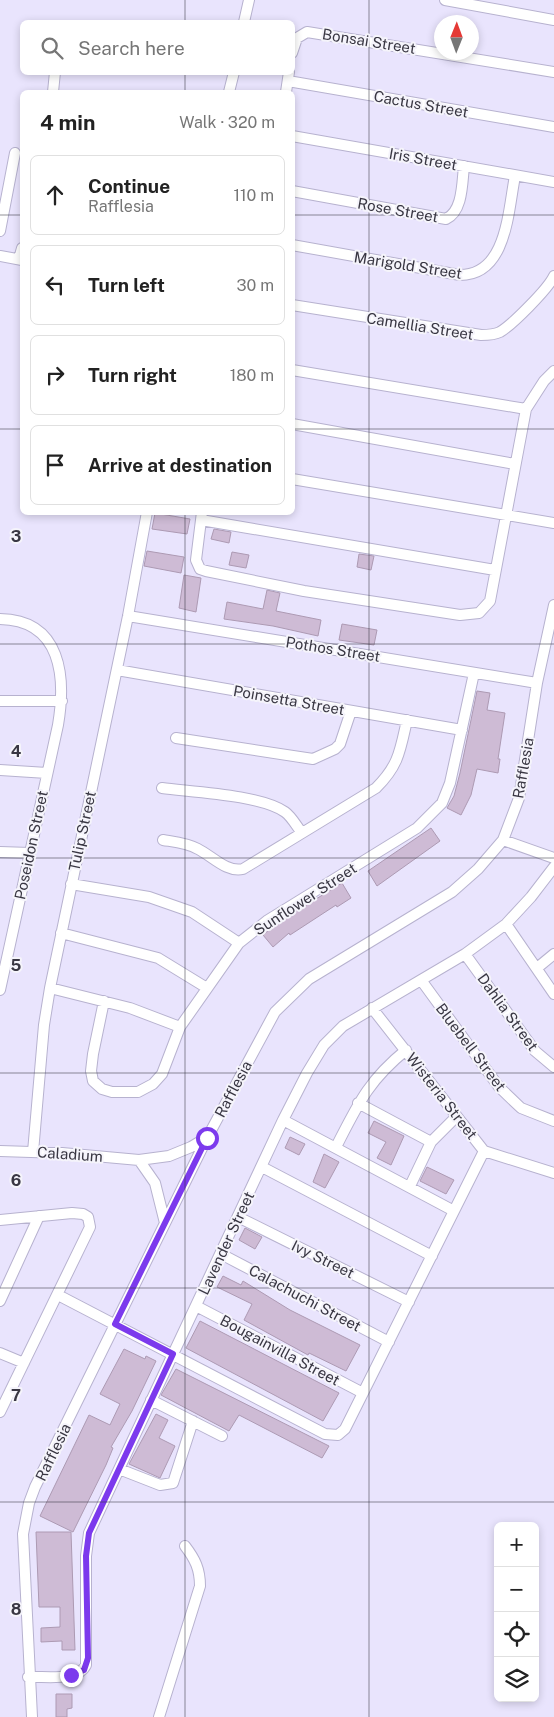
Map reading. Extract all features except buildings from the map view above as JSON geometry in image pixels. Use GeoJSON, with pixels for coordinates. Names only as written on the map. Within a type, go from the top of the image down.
{"type":"FeatureCollection","features":[{"type":"Feature","properties":{"kind":"street"},"geometry":{"type":"LineString","coordinates":[[244,20],[249,0]]}},
{"type":"Feature","properties":{"kind":"street"},"geometry":{"type":"LineString","coordinates":[[445,0],[554,20]]}},
{"type":"Feature","properties":{"kind":"street","name":"Bonsai Street"},"geometry":{"type":"LineString","coordinates":[[295,44],[302,34],[307,32],[322,33],[554,72]]}},
{"type":"Feature","properties":{"kind":"street"},"geometry":{"type":"LineString","coordinates":[[53,90],[55,75]]}},
{"type":"Feature","properties":{"kind":"street"},"geometry":{"type":"LineString","coordinates":[[230,90],[233,75]]}},
{"type":"Feature","properties":{"kind":"street"},"geometry":{"type":"LineString","coordinates":[[286,90],[288,77]]}},
{"type":"Feature","properties":{"kind":"street","name":"Cactus Street"},"geometry":{"type":"LineString","coordinates":[[288,77],[554,127]]}},
{"type":"Feature","properties":{"kind":"street","name":"Iris Street"},"geometry":{"type":"LineString","coordinates":[[295,137],[554,182]]}},
{"type":"Feature","properties":{"kind":"street"},"geometry":{"type":"LineString","coordinates":[[0,230],[15,153]]}},
{"type":"Feature","properties":{"kind":"street","name":"Rose Street"},"geometry":{"type":"LineString","coordinates":[[295,192],[446,219],[453,216],[457,208],[464,166]]}},
{"type":"Feature","properties":{"kind":"street","name":"Marigold Street"},"geometry":{"type":"LineString","coordinates":[[295,247],[460,275],[472,275],[491,263],[497,252],[503,235],[515,176]]}},
{"type":"Feature","properties":{"kind":"street"},"geometry":{"type":"LineString","coordinates":[[0,256],[20,259]]}},
{"type":"Feature","properties":{"kind":"street","name":"Camellia Street"},"geometry":{"type":"LineString","coordinates":[[295,305],[481,335],[492,335],[500,332],[546,289],[554,276]]}},
{"type":"Feature","properties":{"kind":"street"},"geometry":{"type":"LineString","coordinates":[[295,370],[526,409]]}},
{"type":"Feature","properties":{"kind":"street"},"geometry":{"type":"LineString","coordinates":[[496,570],[201,516],[196,560],[200,569],[304,591],[471,616],[479,613],[490,601],[496,570],[506,515],[516,464],[526,409],[544,381],[554,371]]}},
{"type":"Feature","properties":{"kind":"street"},"geometry":{"type":"LineString","coordinates":[[295,425],[516,464]]}},
{"type":"Feature","properties":{"kind":"street"},"geometry":{"type":"LineString","coordinates":[[295,480],[554,523]]}},
{"type":"Feature","properties":{"kind":"street","name":"Tulip Street"},"geometry":{"type":"LineString","coordinates":[[33,1152],[44,1026],[50,988],[117,670],[146,515]]}},
{"type":"Feature","properties":{"kind":"street","name":"Rafflesia"},"geometry":{"type":"LineString","coordinates":[[32,1717],[28,1676],[23,1541],[29,1503],[207,1138],[275,1012],[309,979],[452,892],[478,870],[503,840],[520,798],[537,683],[554,605]]}},
{"type":"Feature","properties":{"kind":"street","name":"Pothos Street"},"geometry":{"type":"LineString","coordinates":[[128,616],[537,683]]}},
{"type":"Feature","properties":{"kind":"street","name":"Poseidon Street"},"geometry":{"type":"LineString","coordinates":[[0,619],[18,621],[32,627],[51,646],[62,673],[62,701],[0,990]]}},
{"type":"Feature","properties":{"kind":"street","name":"Poinsetta Street"},"geometry":{"type":"LineString","coordinates":[[117,670],[462,730]]}},
{"type":"Feature","properties":{"kind":"street","name":"Sunflower Street"},"geometry":{"type":"LineString","coordinates":[[104,1001],[92,1071],[94,1081],[102,1089],[125,1094],[138,1092],[153,1084],[162,1074],[180,1027],[239,944],[268,920],[417,828],[442,803],[450,783],[474,672]]}},
{"type":"Feature","properties":{"kind":"street"},"geometry":{"type":"LineString","coordinates":[[0,700],[62,701]]}},
{"type":"Feature","properties":{"kind":"street"},"geometry":{"type":"LineString","coordinates":[[176,738],[313,759],[335,749],[340,744],[351,710]]}},
{"type":"Feature","properties":{"kind":"street"},"geometry":{"type":"LineString","coordinates":[[163,840],[178,842],[196,848],[228,868],[238,870],[376,788],[391,773],[400,752],[407,720]]}},
{"type":"Feature","properties":{"kind":"street"},"geometry":{"type":"LineString","coordinates":[[0,770],[47,773]]}},
{"type":"Feature","properties":{"kind":"street"},"geometry":{"type":"LineString","coordinates":[[162,788],[256,801],[274,806],[286,813],[302,833]]}},
{"type":"Feature","properties":{"kind":"street"},"geometry":{"type":"LineString","coordinates":[[503,840],[554,858]]}},
{"type":"Feature","properties":{"kind":"street"},"geometry":{"type":"LineString","coordinates":[[0,852],[30,853]]}},
{"type":"Feature","properties":{"kind":"street","name":"Lavender Street"},"geometry":{"type":"LineString","coordinates":[[28,1676],[71,1675],[79,1673],[86,1665],[86,1545],[89,1533],[284,1120],[307,1073],[324,1045],[343,1026],[465,954],[506,924],[531,897],[554,867]]}},
{"type":"Feature","properties":{"kind":"street"},"geometry":{"type":"LineString","coordinates":[[71,884],[157,900],[192,912],[239,944]]}},
{"type":"Feature","properties":{"kind":"street"},"geometry":{"type":"LineString","coordinates":[[506,924],[554,994]]}},
{"type":"Feature","properties":{"kind":"street"},"geometry":{"type":"LineString","coordinates":[[61,933],[158,958],[207,988]]}},
{"type":"Feature","properties":{"kind":"street","name":"Dahlia Street"},"geometry":{"type":"LineString","coordinates":[[465,954],[535,1051],[554,1067]]}},
{"type":"Feature","properties":{"kind":"street"},"geometry":{"type":"LineString","coordinates":[[537,968],[554,954]]}},
{"type":"Feature","properties":{"kind":"street","name":"Bluebell Street"},"geometry":{"type":"LineString","coordinates":[[421,980],[499,1087],[521,1108],[554,1121]]}},
{"type":"Feature","properties":{"kind":"street"},"geometry":{"type":"LineString","coordinates":[[50,988],[130,1008],[180,1027]]}},
{"type":"Feature","properties":{"kind":"street","name":"Wisteria Street"},"geometry":{"type":"LineString","coordinates":[[372,1008],[484,1151],[554,1173]]}},
{"type":"Feature","properties":{"kind":"street"},"geometry":{"type":"LineString","coordinates":[[336,1147],[358,1103],[384,1068],[406,1050]]}},
{"type":"Feature","properties":{"kind":"street"},"geometry":{"type":"LineString","coordinates":[[358,1103],[431,1142]]}},
{"type":"Feature","properties":{"kind":"street"},"geometry":{"type":"LineString","coordinates":[[410,1186],[431,1142],[456,1117]]}},
{"type":"Feature","properties":{"kind":"street"},"geometry":{"type":"LineString","coordinates":[[284,1120],[454,1211]]}},
{"type":"Feature","properties":{"kind":"street","name":"Caladium"},"geometry":{"type":"LineString","coordinates":[[0,1151],[139,1160],[169,1156],[192,1147],[207,1138]]}},
{"type":"Feature","properties":{"kind":"street"},"geometry":{"type":"LineString","coordinates":[[58,1295],[333,1436],[342,1433],[484,1151]]}},
{"type":"Feature","properties":{"kind":"street"},"geometry":{"type":"LineString","coordinates":[[139,1160],[155,1183],[165,1223]]}},
{"type":"Feature","properties":{"kind":"street"},"geometry":{"type":"LineString","coordinates":[[262,1167],[432,1256]]}},
{"type":"Feature","properties":{"kind":"street"},"geometry":{"type":"LineString","coordinates":[[0,1220],[83,1214],[88,1217],[89,1222],[87,1237],[0,1411]]}},
{"type":"Feature","properties":{"kind":"street"},"geometry":{"type":"LineString","coordinates":[[0,1301],[39,1216]]}},
{"type":"Feature","properties":{"kind":"street","name":"Ivy Street"},"geometry":{"type":"LineString","coordinates":[[238,1217],[409,1302]]}},
{"type":"Feature","properties":{"kind":"street","name":"Calachuchi Street"},"geometry":{"type":"LineString","coordinates":[[220,1254],[389,1342]]}},
{"type":"Feature","properties":{"kind":"street","name":"Bougainvilla Street"},"geometry":{"type":"LineString","coordinates":[[196,1306],[363,1393]]}},
{"type":"Feature","properties":{"kind":"street"},"geometry":{"type":"LineString","coordinates":[[0,1353],[24,1363]]}},
{"type":"Feature","properties":{"kind":"street"},"geometry":{"type":"LineString","coordinates":[[151,1400],[222,1436]]}},
{"type":"Feature","properties":{"kind":"street"},"geometry":{"type":"LineString","coordinates":[[119,1469],[160,1485],[173,1483],[193,1421]]}},
{"type":"Feature","properties":{"kind":"street"},"geometry":{"type":"LineString","coordinates":[[159,1717],[200,1586],[200,1573],[196,1560],[185,1546]]}},
{"type":"Feature","properties":{"kind":"route"},"geometry":{"type":"LineString","coordinates":[[71,1675],[84,1670],[88,1658],[86,1545],[89,1533],[173,1354],[115,1324],[207,1138]]}}]}
